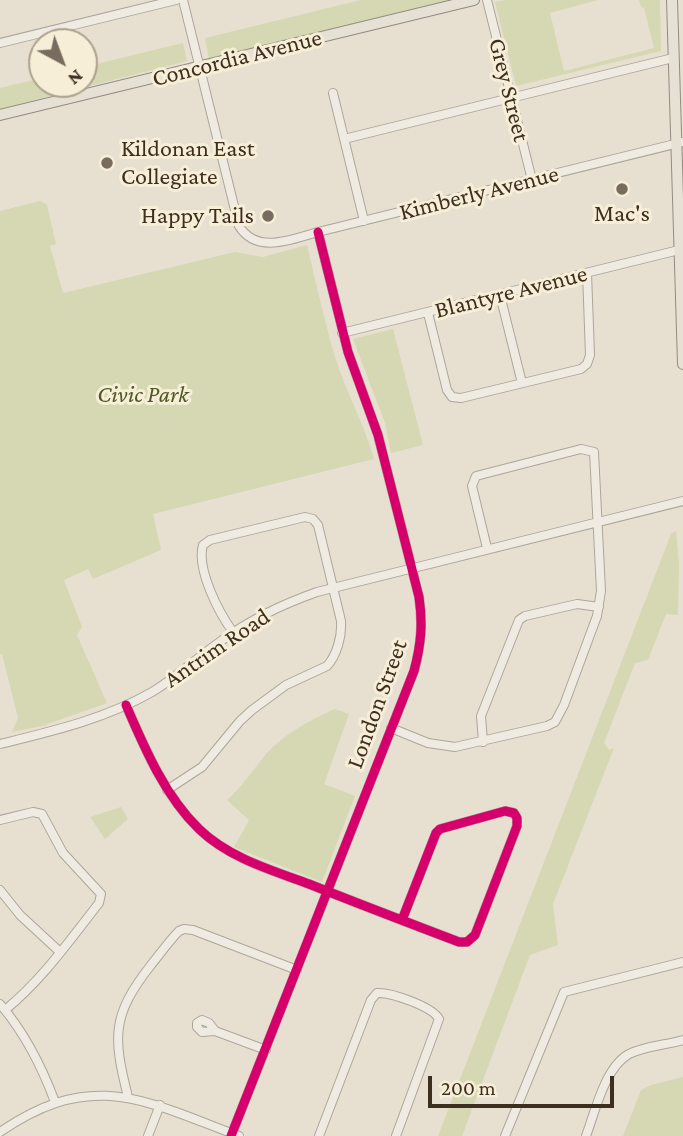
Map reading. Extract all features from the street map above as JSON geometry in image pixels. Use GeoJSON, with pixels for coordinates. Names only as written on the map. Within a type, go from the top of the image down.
{"type":"FeatureCollection","features":[{"type":"Feature","properties":{"kind":"main road","name":"Concordia Avenue"},"geometry":{"type":"LineString","coordinates":[[0,116],[474,0]]}},
{"type":"Feature","properties":{"kind":"main road"},"geometry":{"type":"LineString","coordinates":[[673,0],[680,143],[683,364]]}},
{"type":"Feature","properties":{"kind":"street"},"geometry":{"type":"LineString","coordinates":[[0,43],[176,0]]}},
{"type":"Feature","properties":{"kind":"street"},"geometry":{"type":"LineString","coordinates":[[183,0],[200,66]]}},
{"type":"Feature","properties":{"kind":"street","name":"Grey Street"},"geometry":{"type":"LineString","coordinates":[[486,0],[532,180]]}},
{"type":"Feature","properties":{"kind":"street"},"geometry":{"type":"LineString","coordinates":[[344,139],[674,58]]}},
{"type":"Feature","properties":{"kind":"street","name":"Kimberly Avenue"},"geometry":{"type":"LineString","coordinates":[[200,66],[239,226],[245,234],[259,242],[275,243],[680,143]]}},
{"type":"Feature","properties":{"kind":"street"},"geometry":{"type":"LineString","coordinates":[[333,93],[364,221]]}},
{"type":"Feature","properties":{"kind":"street","name":"London Street"},"geometry":{"type":"LineString","coordinates":[[234,1135],[414,671],[421,644],[421,611],[378,435],[342,333],[318,232]]}},
{"type":"Feature","properties":{"kind":"street","name":"Blantyre Avenue"},"geometry":{"type":"LineString","coordinates":[[342,333],[680,250]]}},
{"type":"Feature","properties":{"kind":"street"},"geometry":{"type":"LineString","coordinates":[[428,313],[447,390],[452,397],[461,398],[581,369],[587,364],[590,355],[587,273]]}},
{"type":"Feature","properties":{"kind":"street"},"geometry":{"type":"LineString","coordinates":[[500,295],[522,383]]}},
{"type":"Feature","properties":{"kind":"street"},"geometry":{"type":"LineString","coordinates":[[391,728],[442,747],[455,747],[555,722],[565,705],[599,607],[601,591],[594,452],[581,449],[476,476],[472,486],[487,548]]}},
{"type":"Feature","properties":{"kind":"street","name":"Antrim Road"},"geometry":{"type":"LineString","coordinates":[[0,744],[84,722],[127,705],[177,676],[233,632],[283,605],[333,587],[683,501]]}},
{"type":"Feature","properties":{"kind":"street"},"geometry":{"type":"LineString","coordinates":[[167,790],[202,767],[240,721],[268,697],[329,664],[341,628],[318,525],[309,517],[202,545],[201,555],[213,599],[233,632]]}},
{"type":"Feature","properties":{"kind":"street"},"geometry":{"type":"LineString","coordinates":[[483,741],[481,716],[519,620],[525,616],[577,604],[599,607]]}},
{"type":"Feature","properties":{"kind":"street"},"geometry":{"type":"LineString","coordinates":[[127,705],[167,790],[198,828],[226,849],[328,892],[459,942],[471,941],[517,826],[514,813],[505,811],[440,829],[436,833],[402,920]]}},
{"type":"Feature","properties":{"kind":"street"},"geometry":{"type":"LineString","coordinates":[[0,820],[33,812],[42,814],[63,853],[100,891],[99,903],[32,986],[3,1007],[27,1042],[55,1102]]}},
{"type":"Feature","properties":{"kind":"street"},"geometry":{"type":"LineString","coordinates":[[0,890],[20,915],[60,952]]}},
{"type":"Feature","properties":{"kind":"street"},"geometry":{"type":"LineString","coordinates":[[128,1097],[117,1052],[121,1014],[132,990],[179,931],[193,929],[297,970]]}},
{"type":"Feature","properties":{"kind":"street"},"geometry":{"type":"LineString","coordinates":[[505,1136],[564,992],[683,962]]}},
{"type":"Feature","properties":{"kind":"street"},"geometry":{"type":"LineString","coordinates":[[319,1136],[371,1000],[377,993],[385,993],[431,1010],[439,1019],[396,1136]]}},
{"type":"Feature","properties":{"kind":"street"},"geometry":{"type":"LineString","coordinates":[[215,1031],[266,1050]]}},
{"type":"Feature","properties":{"kind":"street"},"geometry":{"type":"LineString","coordinates":[[586,1136],[609,1076],[620,1061],[635,1052],[683,1040]]}},
{"type":"Feature","properties":{"kind":"street"},"geometry":{"type":"LineString","coordinates":[[0,1132],[30,1113],[55,1102],[99,1096],[128,1097],[160,1105],[234,1135]]}},
{"type":"Feature","properties":{"kind":"street"},"geometry":{"type":"LineString","coordinates":[[148,1136],[160,1105]]}},
{"type":"Feature","properties":{"kind":"green space"},"geometry":{"type":"Polygon","coordinates":[[[361,0],[452,0],[209,59],[205,38],[361,0]]]}},
{"type":"Feature","properties":{"kind":"green space"},"geometry":{"type":"Polygon","coordinates":[[[598,0],[550,13],[564,71],[654,48],[644,8],[639,0],[660,0],[661,51],[516,86],[495,2],[598,0]]]}},
{"type":"Feature","properties":{"kind":"green space"},"geometry":{"type":"Polygon","coordinates":[[[183,43],[187,61],[98,84],[98,64],[183,43]]]}},
{"type":"Feature","properties":{"kind":"green space"},"geometry":{"type":"Polygon","coordinates":[[[28,81],[28,98],[43,98],[0,109],[0,88],[28,81]]]}},
{"type":"Feature","properties":{"kind":"green space","name":"Civic Park"},"geometry":{"type":"Polygon","coordinates":[[[40,201],[47,205],[56,244],[50,246],[63,293],[235,252],[263,257],[307,245],[335,357],[374,459],[153,514],[161,550],[93,579],[88,569],[64,580],[82,627],[77,635],[107,703],[42,726],[12,732],[18,718],[0,654],[0,211],[40,201]]]}},
{"type":"Feature","properties":{"kind":"green space"},"geometry":{"type":"Polygon","coordinates":[[[393,329],[423,445],[391,453],[385,423],[353,339],[393,329]]]}},
{"type":"Feature","properties":{"kind":"green space"},"geometry":{"type":"Polygon","coordinates":[[[676,531],[679,565],[678,615],[666,614],[648,660],[635,663],[604,743],[609,750],[614,748],[553,904],[558,945],[530,955],[462,1136],[438,1136],[671,534],[676,531]]]}},
{"type":"Feature","properties":{"kind":"green space"},"geometry":{"type":"Polygon","coordinates":[[[335,709],[349,714],[324,784],[355,796],[322,882],[234,847],[249,820],[227,800],[281,740],[335,709]]]}},
{"type":"Feature","properties":{"kind":"green space"},"geometry":{"type":"Polygon","coordinates":[[[121,807],[128,819],[105,839],[90,817],[121,807]]]}},
{"type":"Feature","properties":{"kind":"green space"},"geometry":{"type":"Polygon","coordinates":[[[683,1077],[683,1136],[623,1136],[641,1090],[683,1077]]]}},
{"type":"Feature","properties":{"kind":"cycle path"},"geometry":{"type":"LineString","coordinates":[[231,1136],[414,671],[421,634],[419,597],[378,435],[348,352],[318,232]]}},
{"type":"Feature","properties":{"kind":"cycle path"},"geometry":{"type":"LineString","coordinates":[[126,705],[148,755],[166,787],[187,816],[211,839],[251,862],[459,942],[467,942],[475,935],[517,826],[514,813],[505,811],[440,829],[436,833],[402,920]]}},
{"type":"Feature","properties":{"kind":"place","name":"Kildonan East Collegiate"},"geometry":{"type":"Point","coordinates":[107,163]}},
{"type":"Feature","properties":{"kind":"place","name":"Mac's"},"geometry":{"type":"Point","coordinates":[622,189]}},
{"type":"Feature","properties":{"kind":"place","name":"Happy Tails"},"geometry":{"type":"Point","coordinates":[268,216]}}]}
